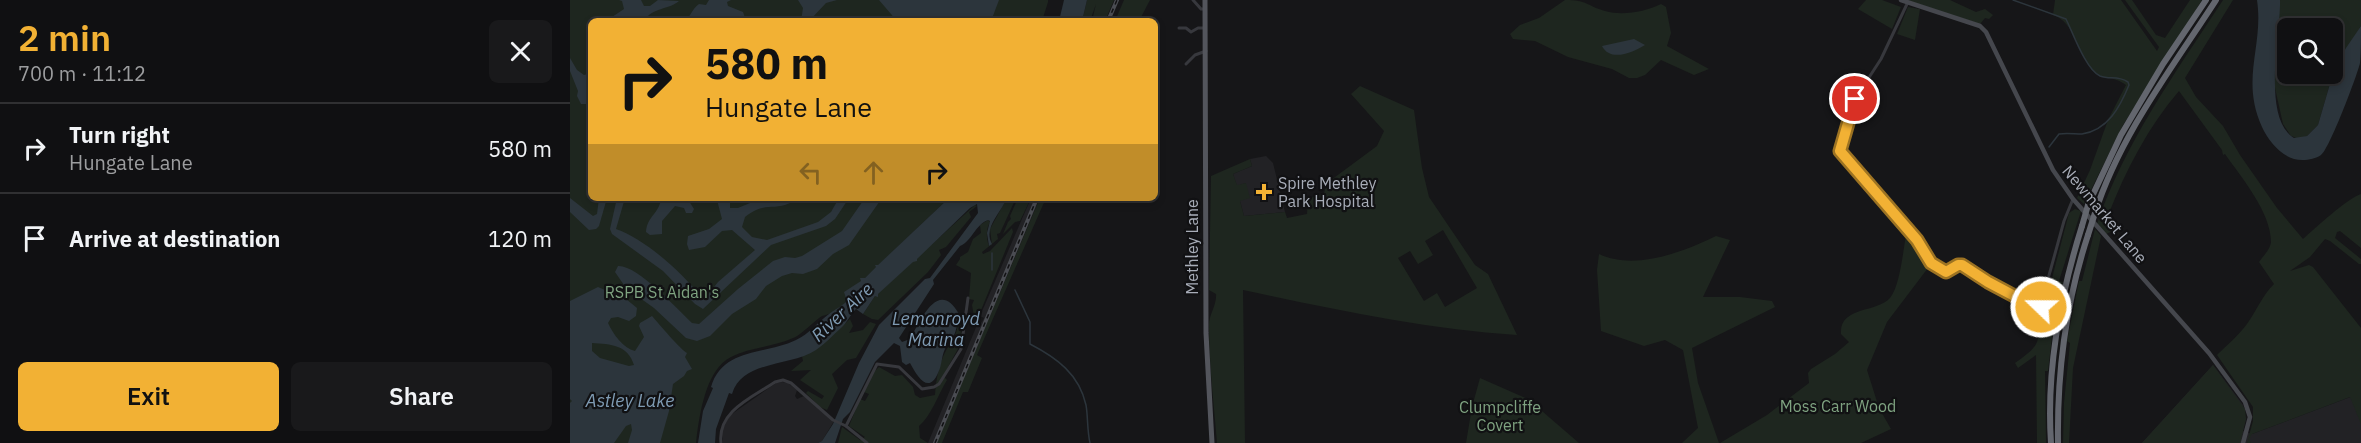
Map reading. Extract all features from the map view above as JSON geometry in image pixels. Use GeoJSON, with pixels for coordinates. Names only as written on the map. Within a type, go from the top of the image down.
{"type":"FeatureCollection","features":[{"type":"Feature","properties":{"kind":"highway"},"geometry":{"type":"LineString","coordinates":[[2051,443],[2050,409],[2054,345],[2063,291],[2088,205],[2121,135],[2163,64],[2206,0]]}},
{"type":"Feature","properties":{"kind":"highway"},"geometry":{"type":"LineString","coordinates":[[2058,443],[2064,338],[2072,291],[2095,213],[2118,156],[2138,120],[2216,0]]}},
{"type":"Feature","properties":{"kind":"main road","name":"Methley Lane"},"geometry":{"type":"LineString","coordinates":[[1205,0],[1206,333],[1212,443]]}},
{"type":"Feature","properties":{"kind":"main road","name":"Newmarket Lane"},"geometry":{"type":"LineString","coordinates":[[1901,0],[1907,4],[1941,12],[1980,26],[1986,32],[2053,170],[2073,199],[2209,353],[2244,399],[2250,417],[2243,443]]}},
{"type":"Feature","properties":{"kind":"street"},"geometry":{"type":"LineString","coordinates":[[1193,0],[1201,9],[1205,9]]}},
{"type":"Feature","properties":{"kind":"street"},"geometry":{"type":"LineString","coordinates":[[1907,4],[1881,60],[1855,99],[1840,151],[1917,240],[1931,263],[1946,272],[1962,265],[2009,294],[2040,308],[2064,221],[2073,199]]}},
{"type":"Feature","properties":{"kind":"street"},"geometry":{"type":"LineString","coordinates":[[1179,28],[1186,28],[1191,32],[1205,28]]}},
{"type":"Feature","properties":{"kind":"street"},"geometry":{"type":"LineString","coordinates":[[1186,64],[1195,55],[1206,51]]}},
{"type":"Feature","properties":{"kind":"street"},"geometry":{"type":"LineString","coordinates":[[844,425],[877,364],[899,367],[922,389],[939,384],[961,349],[968,298]]}},
{"type":"Feature","properties":{"kind":"street"},"geometry":{"type":"LineString","coordinates":[[721,443],[720,433],[723,423],[738,406],[775,382],[783,380],[791,383],[833,420],[844,425],[867,443]]}},
{"type":"Feature","properties":{"kind":"shaded area","name":"Spire Methley Park Hospital"},"geometry":{"type":"Polygon","coordinates":[[[1266,156],[1273,163],[1285,212],[1244,216],[1240,201],[1246,183],[1237,186],[1233,174],[1252,166],[1250,159],[1266,156]]]}},
{"type":"Feature","properties":{"kind":"shaded area"},"geometry":{"type":"Polygon","coordinates":[[[1030,201],[1039,201],[936,443],[928,443],[977,325],[984,318],[980,316],[1030,201]]]}},
{"type":"Feature","properties":{"kind":"shaded area"},"geometry":{"type":"Polygon","coordinates":[[[2213,365],[2243,405],[2246,419],[2243,431],[2252,434],[2361,393],[2361,443],[2142,443],[2213,365]]]}},
{"type":"Feature","properties":{"kind":"shaded area"},"geometry":{"type":"Polygon","coordinates":[[[776,383],[788,383],[797,390],[795,396],[797,399],[804,396],[834,421],[822,441],[818,443],[723,443],[722,431],[729,416],[776,383]]]}},
{"type":"Feature","properties":{"kind":"green space","name":"RSPB St Aidan's"},"geometry":{"type":"Polygon","coordinates":[[[570,0],[1048,0],[1043,18],[588,18],[588,201],[946,201],[857,285],[847,301],[839,308],[822,316],[796,337],[738,354],[722,363],[709,383],[705,395],[696,443],[570,443],[570,0]]]}},
{"type":"Feature","properties":{"kind":"green space"},"geometry":{"type":"Polygon","coordinates":[[[1087,0],[1114,0],[1106,18],[1093,18],[1096,4],[1091,18],[1083,18],[1087,0]]]}},
{"type":"Feature","properties":{"kind":"green space"},"geometry":{"type":"Polygon","coordinates":[[[1124,0],[1150,0],[1141,18],[1116,18],[1124,0]]]}},
{"type":"Feature","properties":{"kind":"green space"},"geometry":{"type":"Polygon","coordinates":[[[1565,0],[1583,2],[1605,11],[1619,13],[1641,11],[1661,4],[1666,7],[1671,33],[1667,46],[1709,69],[1694,75],[1661,60],[1645,75],[1629,78],[1612,69],[1568,57],[1535,41],[1513,39],[1510,34],[1520,25],[1539,18],[1565,0]]]}},
{"type":"Feature","properties":{"kind":"green space"},"geometry":{"type":"Polygon","coordinates":[[[1866,0],[1882,0],[1901,7],[1892,29],[1858,9],[1866,0]]]}},
{"type":"Feature","properties":{"kind":"green space"},"geometry":{"type":"Polygon","coordinates":[[[1906,0],[1950,0],[1976,12],[1985,9],[1993,15],[1989,19],[1985,18],[1980,24],[1906,0]]]}},
{"type":"Feature","properties":{"kind":"green space"},"geometry":{"type":"Polygon","coordinates":[[[2055,0],[2121,0],[2157,51],[2159,47],[2125,0],[2132,0],[2156,35],[2165,38],[2190,0],[2202,0],[2123,125],[2084,204],[2077,198],[2108,120],[2126,85],[2100,76],[2092,70],[2071,31],[2066,24],[2053,15],[2055,0]]]}},
{"type":"Feature","properties":{"kind":"green space"},"geometry":{"type":"Polygon","coordinates":[[[2223,0],[2233,0],[2185,78],[2196,97],[2223,126],[2277,208],[2303,239],[2340,207],[2361,194],[2361,248],[2340,231],[2337,232],[2335,238],[2361,259],[2361,264],[2325,239],[2310,257],[2290,271],[2309,265],[2313,267],[2361,328],[2361,424],[2350,397],[2252,434],[2249,439],[2251,443],[2247,443],[2253,421],[2253,407],[2217,355],[2244,328],[2274,284],[2259,262],[2270,245],[2270,231],[2254,195],[2179,91],[2148,134],[2123,181],[2109,213],[2117,229],[2106,234],[2097,224],[2137,136],[2223,0]]]}},
{"type":"Feature","properties":{"kind":"green space"},"geometry":{"type":"Polygon","coordinates":[[[2280,0],[2361,0],[2361,26],[2343,55],[2343,18],[2279,18],[2280,0]]]}},
{"type":"Feature","properties":{"kind":"green space"},"geometry":{"type":"Polygon","coordinates":[[[1908,7],[1920,9],[1915,40],[1897,34],[1908,7]]]}},
{"type":"Feature","properties":{"kind":"green space"},"geometry":{"type":"Polygon","coordinates":[[[2277,38],[2277,84],[2330,84],[2318,125],[2307,136],[2299,139],[2291,136],[2283,124],[2275,88],[2277,38]]]}},
{"type":"Feature","properties":{"kind":"green space"},"geometry":{"type":"Polygon","coordinates":[[[1360,86],[1414,110],[1422,168],[1429,197],[1475,265],[1488,274],[1517,335],[1413,323],[1243,290],[1245,443],[1217,443],[1209,340],[1209,321],[1216,298],[1216,294],[1209,290],[1211,176],[1250,159],[1252,166],[1233,174],[1237,185],[1246,183],[1250,198],[1240,201],[1244,216],[1285,212],[1287,218],[1307,214],[1308,199],[1324,193],[1327,183],[1377,146],[1384,131],[1351,94],[1360,86]],[[1443,230],[1425,241],[1433,255],[1418,264],[1410,251],[1398,258],[1424,301],[1437,293],[1445,307],[1477,288],[1443,230]]]}},
{"type":"Feature","properties":{"kind":"green space"},"geometry":{"type":"Polygon","coordinates":[[[1005,201],[1015,201],[1000,233],[997,234],[998,239],[992,244],[990,229],[1005,201]]]}},
{"type":"Feature","properties":{"kind":"green space"},"geometry":{"type":"Polygon","coordinates":[[[1017,201],[1030,201],[1020,221],[1015,222],[1003,234],[1011,219],[1010,216],[1017,201]]]}},
{"type":"Feature","properties":{"kind":"green space"},"geometry":{"type":"Polygon","coordinates":[[[1039,201],[1045,201],[977,355],[982,358],[968,392],[963,392],[942,443],[936,443],[1039,201]]]}},
{"type":"Feature","properties":{"kind":"green space"},"geometry":{"type":"Polygon","coordinates":[[[975,205],[977,206],[969,212],[971,217],[946,247],[939,250],[941,255],[928,272],[878,320],[863,314],[875,296],[975,205]]]}},
{"type":"Feature","properties":{"kind":"green space"},"geometry":{"type":"Polygon","coordinates":[[[2075,209],[2081,211],[2059,281],[2063,282],[2053,328],[2048,371],[2045,371],[2046,443],[2037,443],[2036,355],[2018,368],[2015,363],[2037,342],[2039,310],[2044,309],[2069,213],[2075,209]]]}},
{"type":"Feature","properties":{"kind":"green space"},"geometry":{"type":"Polygon","coordinates":[[[988,220],[990,222],[987,237],[990,246],[982,252],[983,254],[990,251],[1012,228],[1013,232],[979,315],[974,316],[972,305],[974,300],[969,299],[971,273],[956,265],[960,257],[968,252],[973,239],[981,233],[980,225],[988,220]]]}},
{"type":"Feature","properties":{"kind":"green space"},"geometry":{"type":"Polygon","coordinates":[[[2095,229],[2101,236],[2073,368],[2069,443],[2063,443],[2070,343],[2067,341],[2079,281],[2082,281],[2095,229]]]}},
{"type":"Feature","properties":{"kind":"green space","name":"Moss Carr Wood"},"geometry":{"type":"Polygon","coordinates":[[[1907,230],[1931,264],[1887,322],[1867,370],[1879,408],[1891,429],[1861,443],[1720,443],[1767,415],[1809,383],[1808,373],[1811,369],[1849,342],[1841,334],[1842,325],[1846,319],[1852,314],[1884,303],[1890,298],[1897,284],[1907,230]]]}},
{"type":"Feature","properties":{"kind":"green space"},"geometry":{"type":"Polygon","coordinates":[[[1716,236],[1730,240],[1703,297],[1740,297],[1772,301],[1775,307],[1692,348],[1698,383],[1719,443],[1682,443],[1698,428],[1683,350],[1665,340],[1644,346],[1601,331],[1597,270],[1599,254],[1613,259],[1643,260],[1674,253],[1716,236]]]}},
{"type":"Feature","properties":{"kind":"green space"},"geometry":{"type":"Polygon","coordinates":[[[962,312],[960,345],[943,376],[947,380],[931,411],[919,426],[920,438],[928,443],[838,443],[842,427],[860,440],[865,437],[849,426],[860,399],[865,401],[869,394],[864,392],[879,367],[895,376],[902,375],[913,387],[915,395],[920,398],[935,395],[941,362],[950,344],[957,343],[954,339],[962,312]]]}},
{"type":"Feature","properties":{"kind":"green space"},"geometry":{"type":"Polygon","coordinates":[[[850,319],[853,326],[849,333],[863,330],[870,322],[876,324],[856,358],[847,360],[832,374],[838,388],[827,410],[820,407],[806,393],[808,391],[822,399],[824,396],[800,380],[811,370],[791,371],[803,361],[802,356],[828,339],[850,319]]]}},
{"type":"Feature","properties":{"kind":"green space"},"geometry":{"type":"Polygon","coordinates":[[[2213,365],[2245,409],[2246,419],[2240,443],[2142,443],[2213,365]]]}},
{"type":"Feature","properties":{"kind":"green space","name":"Clumpcliffe Covert"},"geometry":{"type":"Polygon","coordinates":[[[1480,378],[1528,399],[1579,443],[1466,443],[1480,378]]]}},
{"type":"Feature","properties":{"kind":"water"},"geometry":{"type":"Polygon","coordinates":[[[619,0],[641,0],[644,6],[650,6],[658,0],[679,1],[651,13],[646,18],[610,18],[624,9],[622,1],[619,0]]]}},
{"type":"Feature","properties":{"kind":"water"},"geometry":{"type":"Polygon","coordinates":[[[709,0],[731,0],[727,2],[728,6],[743,12],[745,18],[688,18],[699,4],[706,5],[709,0]]]}},
{"type":"Feature","properties":{"kind":"water"},"geometry":{"type":"Polygon","coordinates":[[[798,0],[837,0],[826,3],[812,18],[801,18],[803,8],[798,0]]]}},
{"type":"Feature","properties":{"kind":"water"},"geometry":{"type":"Polygon","coordinates":[[[879,0],[999,0],[992,18],[894,18],[879,0]]]}},
{"type":"Feature","properties":{"kind":"water"},"geometry":{"type":"Polygon","coordinates":[[[1064,0],[1087,0],[1083,18],[1060,18],[1064,0]]]}},
{"type":"Feature","properties":{"kind":"water"},"geometry":{"type":"Polygon","coordinates":[[[2257,0],[2280,0],[2280,18],[2277,18],[2275,94],[2278,113],[2284,128],[2294,138],[2307,136],[2318,125],[2330,84],[2343,84],[2343,54],[2361,26],[2360,63],[2354,82],[2325,150],[2315,158],[2297,160],[2289,157],[2279,151],[2262,127],[2253,93],[2257,0]]]}},
{"type":"Feature","properties":{"kind":"water"},"geometry":{"type":"Polygon","coordinates":[[[1634,39],[1645,45],[1634,51],[1616,55],[1610,54],[1602,46],[1634,39]]]}},
{"type":"Feature","properties":{"kind":"water"},"geometry":{"type":"Polygon","coordinates":[[[570,58],[577,70],[584,75],[588,74],[586,88],[588,104],[581,104],[570,71],[570,58]]]}},
{"type":"Feature","properties":{"kind":"water"},"geometry":{"type":"Polygon","coordinates":[[[570,198],[593,216],[597,214],[599,201],[606,201],[596,229],[589,230],[570,212],[570,198]]]}},
{"type":"Feature","properties":{"kind":"water"},"geometry":{"type":"Polygon","coordinates":[[[616,201],[624,201],[616,229],[639,240],[663,258],[702,298],[707,296],[718,282],[755,250],[732,230],[722,231],[705,247],[689,250],[688,236],[709,229],[722,219],[717,201],[727,201],[730,203],[730,208],[738,208],[755,201],[790,201],[784,205],[758,209],[745,217],[742,227],[752,237],[767,240],[818,222],[831,212],[837,201],[847,201],[835,219],[826,226],[771,245],[703,309],[695,304],[663,271],[612,234],[610,229],[616,201]]]}},
{"type":"Feature","properties":{"kind":"water"},"geometry":{"type":"Polygon","coordinates":[[[660,201],[689,201],[694,209],[692,213],[686,213],[684,208],[675,206],[662,221],[662,234],[650,235],[646,232],[647,227],[660,201]]]}},
{"type":"Feature","properties":{"kind":"water"},"geometry":{"type":"Polygon","coordinates":[[[863,201],[880,201],[849,245],[833,254],[817,269],[803,274],[792,273],[782,276],[766,286],[756,299],[732,314],[710,336],[697,341],[686,338],[654,308],[626,288],[615,272],[618,266],[636,273],[657,289],[692,323],[699,324],[773,261],[785,257],[802,256],[842,231],[863,201]]]}},
{"type":"Feature","properties":{"kind":"water"},"geometry":{"type":"Polygon","coordinates":[[[946,201],[1005,201],[991,227],[992,244],[989,246],[987,233],[990,221],[988,220],[960,246],[933,280],[934,284],[899,338],[902,342],[910,339],[924,314],[937,301],[944,300],[951,304],[959,314],[954,335],[946,347],[940,368],[932,382],[924,382],[910,363],[906,365],[902,362],[900,346],[894,343],[875,362],[850,412],[843,419],[835,443],[818,443],[822,441],[833,424],[859,363],[879,325],[925,279],[930,278],[978,213],[977,204],[970,208],[917,261],[913,262],[878,294],[878,297],[875,296],[863,314],[856,309],[843,326],[819,348],[746,375],[737,383],[732,394],[729,393],[716,429],[715,443],[698,443],[703,411],[713,388],[711,387],[717,374],[725,365],[746,354],[784,345],[805,335],[847,301],[844,292],[861,281],[860,278],[865,278],[876,267],[875,265],[878,265],[946,201]]]}},
{"type":"Feature","properties":{"kind":"water","name":"Astley Lake"},"geometry":{"type":"Polygon","coordinates":[[[598,287],[626,299],[637,308],[636,316],[629,321],[618,317],[611,318],[608,323],[623,344],[635,351],[644,337],[640,323],[652,316],[687,353],[685,357],[692,369],[673,384],[669,411],[660,443],[628,443],[632,430],[631,424],[626,426],[614,443],[570,443],[570,403],[572,401],[570,399],[570,301],[598,287]],[[592,343],[592,351],[600,358],[629,366],[634,365],[628,353],[618,347],[592,343]]]}},
{"type":"Feature","properties":{"kind":"waterway"},"geometry":{"type":"LineString","coordinates":[[2013,0],[2066,19],[2090,67],[2100,76],[2124,80],[2129,85],[2122,101],[2106,123],[2091,132],[2059,134],[2049,147]]}},
{"type":"Feature","properties":{"kind":"waterway"},"geometry":{"type":"LineString","coordinates":[[992,253],[992,270]]}},
{"type":"Feature","properties":{"kind":"waterway"},"geometry":{"type":"LineString","coordinates":[[1015,290],[1030,322],[1030,344],[1066,368],[1083,394],[1090,443]]}},
{"type":"Feature","properties":{"kind":"railway"},"geometry":{"type":"LineString","coordinates":[[1109,18],[1117,0]]}},
{"type":"Feature","properties":{"kind":"railway"},"geometry":{"type":"LineString","coordinates":[[935,443],[1036,201]]}},
{"type":"Feature","properties":{"kind":"place","name":"Spire Methley Park Hospital"},"geometry":{"type":"Point","coordinates":[1264,192]}},
{"type":"Feature","properties":{"kind":"route"},"geometry":{"type":"LineString","coordinates":[[1855,99],[1840,151],[1917,240],[1931,263],[1946,272],[1962,265],[2009,294],[2037,308],[2041,307]]}},
{"type":"Feature","properties":{"kind":"water label","name":"River Aire"},"geometry":{"type":"Point","coordinates":[842,312]}},
{"type":"Feature","properties":{"kind":"water label","name":"Lemonroyd Marina"},"geometry":{"type":"Point","coordinates":[936,328]}}]}
